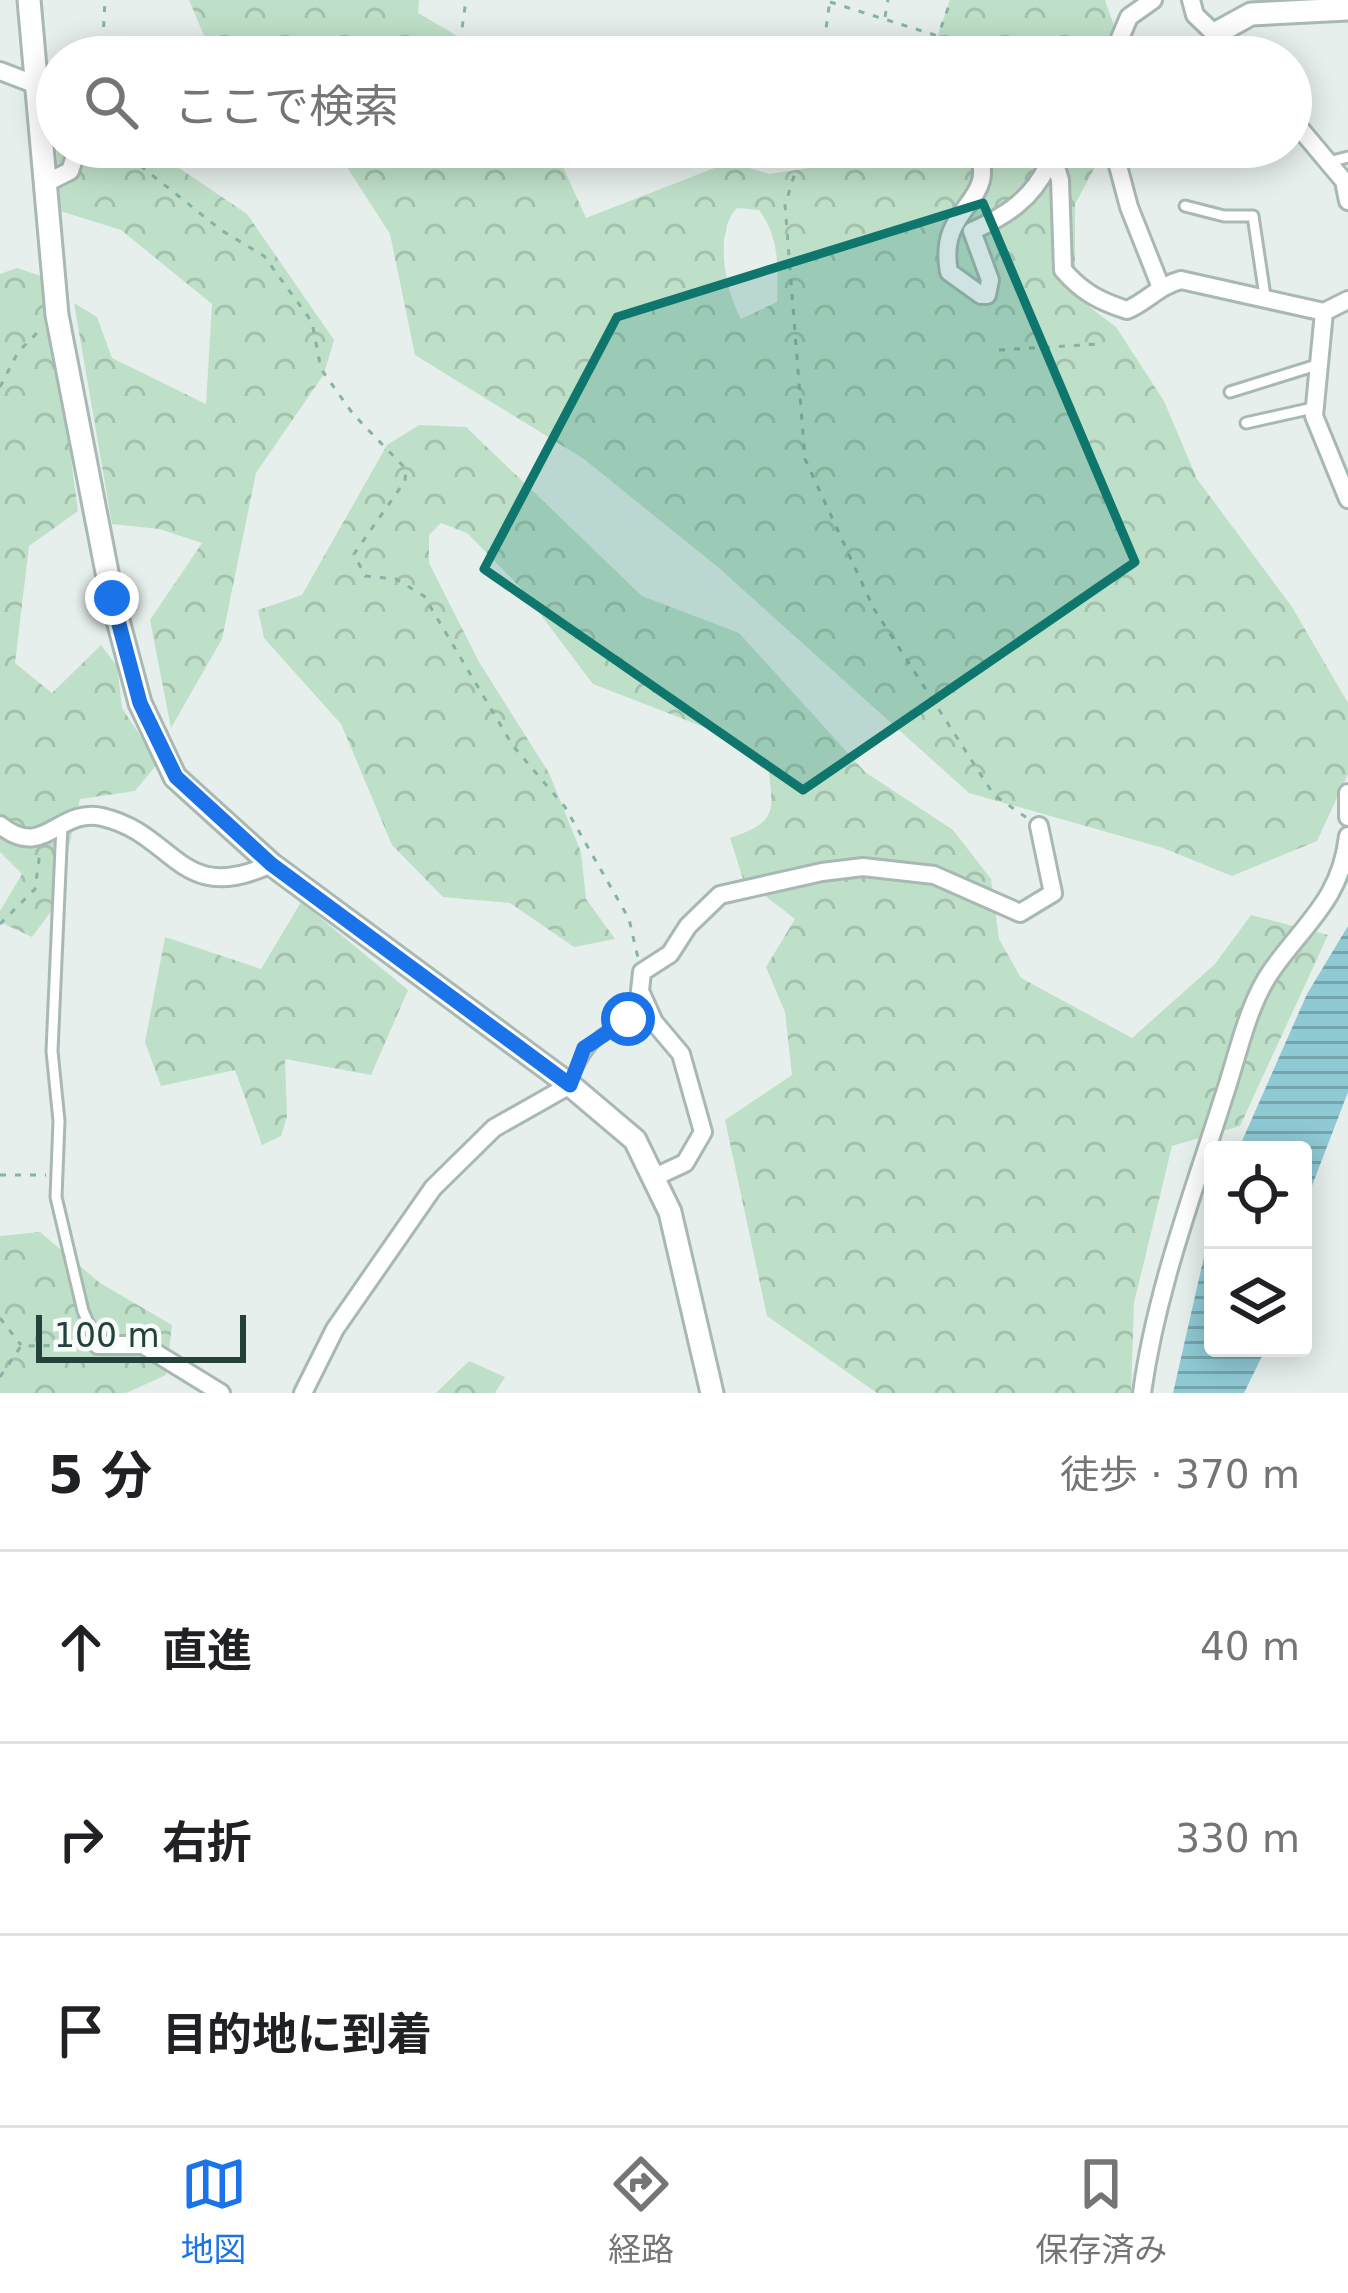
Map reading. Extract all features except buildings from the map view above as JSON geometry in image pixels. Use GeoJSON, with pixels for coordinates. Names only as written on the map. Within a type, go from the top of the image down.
{"type":"FeatureCollection","features":[{"type":"Feature","properties":{"kind":"street"},"geometry":{"type":"LineString","coordinates":[[29,0],[36,50]]}},
{"type":"Feature","properties":{"kind":"street"},"geometry":{"type":"LineString","coordinates":[[1121,36],[1129,17],[1153,0]]}},
{"type":"Feature","properties":{"kind":"street"},"geometry":{"type":"LineString","coordinates":[[1191,0],[1195,15],[1221,36]]}},
{"type":"Feature","properties":{"kind":"street"},"geometry":{"type":"LineString","coordinates":[[1218,32],[1251,14],[1348,9]]}},
{"type":"Feature","properties":{"kind":"street"},"geometry":{"type":"LineString","coordinates":[[0,71],[36,89]]}},
{"type":"Feature","properties":{"kind":"street"},"geometry":{"type":"LineString","coordinates":[[1312,143],[1344,181],[1348,201]]}},
{"type":"Feature","properties":{"kind":"street"},"geometry":{"type":"LineString","coordinates":[[44,168],[57,315],[112,598],[140,703],[176,777],[271,864],[570,1085],[635,1140],[670,1212],[712,1393]]}},
{"type":"Feature","properties":{"kind":"street"},"geometry":{"type":"LineString","coordinates":[[44,184],[71,168]]}},
{"type":"Feature","properties":{"kind":"street"},"geometry":{"type":"LineString","coordinates":[[986,168],[981,190],[958,212],[948,231],[946,254],[949,272],[987,296],[990,280],[972,231],[1000,219],[1030,196],[1046,168]]}},
{"type":"Feature","properties":{"kind":"street"},"geometry":{"type":"LineString","coordinates":[[1057,168],[1063,270],[1082,291],[1126,310],[1148,301],[1160,285],[1181,280],[1324,312],[1348,300]]}},
{"type":"Feature","properties":{"kind":"street"},"geometry":{"type":"LineString","coordinates":[[1119,168],[1160,285]]}},
{"type":"Feature","properties":{"kind":"street"},"geometry":{"type":"LineString","coordinates":[[1324,312],[1313,409],[1348,499]]}},
{"type":"Feature","properties":{"kind":"street"},"geometry":{"type":"LineString","coordinates":[[1348,794],[1348,817]]}},
{"type":"Feature","properties":{"kind":"street"},"geometry":{"type":"LineString","coordinates":[[0,825],[15,837],[38,838],[80,813],[108,818],[204,878],[237,880],[271,864]]}},
{"type":"Feature","properties":{"kind":"street"},"geometry":{"type":"LineString","coordinates":[[656,1177],[685,1163],[704,1132],[680,1054],[654,1022],[640,991],[642,972],[670,954],[688,926],[720,895],[863,867],[934,875],[1020,914],[1053,893],[1039,826]]}},
{"type":"Feature","properties":{"kind":"street"},"geometry":{"type":"LineString","coordinates":[[1142,1393],[1157,1300],[1246,1030],[1272,969],[1319,914],[1345,866],[1348,836]]}},
{"type":"Feature","properties":{"kind":"street"},"geometry":{"type":"LineString","coordinates":[[303,1393],[334,1328],[434,1188],[494,1128],[570,1085]]}},
{"type":"Feature","properties":{"kind":"street"},"geometry":{"type":"LineString","coordinates":[[98,1345],[143,1345],[221,1393]]}},
{"type":"Feature","properties":{"kind":"lane"},"geometry":{"type":"LineString","coordinates":[[1328,162],[1348,158]]}},
{"type":"Feature","properties":{"kind":"lane"},"geometry":{"type":"LineString","coordinates":[[1186,206],[1224,216],[1253,216],[1265,296]]}},
{"type":"Feature","properties":{"kind":"lane"},"geometry":{"type":"LineString","coordinates":[[1230,392],[1320,364]]}},
{"type":"Feature","properties":{"kind":"lane"},"geometry":{"type":"LineString","coordinates":[[1246,423],[1313,409]]}},
{"type":"Feature","properties":{"kind":"lane"},"geometry":{"type":"LineString","coordinates":[[62,825],[52,1028],[57,1176],[83,1311],[98,1345]]}},
{"type":"Feature","properties":{"kind":"lane"},"geometry":{"type":"LineString","coordinates":[[570,1085],[584,1048],[628,1019],[654,1022]]}},
{"type":"Feature","properties":{"kind":"path"},"geometry":{"type":"LineString","coordinates":[[103,36],[105,0]]}},
{"type":"Feature","properties":{"kind":"path"},"geometry":{"type":"LineString","coordinates":[[461,36],[466,0]]}},
{"type":"Feature","properties":{"kind":"path"},"geometry":{"type":"LineString","coordinates":[[884,19],[888,0]]}},
{"type":"Feature","properties":{"kind":"path"},"geometry":{"type":"LineString","coordinates":[[824,36],[830,1],[938,36],[951,0]]}},
{"type":"Feature","properties":{"kind":"path"},"geometry":{"type":"LineString","coordinates":[[143,168],[221,230],[264,256],[312,322],[320,369],[406,469],[405,482],[354,554],[358,567],[364,576],[396,579],[424,596],[513,746],[565,807],[628,919],[642,972]]}},
{"type":"Feature","properties":{"kind":"path"},"geometry":{"type":"LineString","coordinates":[[796,168],[785,205],[805,460],[874,609],[994,795],[1039,826]]}},
{"type":"Feature","properties":{"kind":"path"},"geometry":{"type":"LineString","coordinates":[[0,387],[18,352],[57,315]]}},
{"type":"Feature","properties":{"kind":"path"},"geometry":{"type":"LineString","coordinates":[[999,350],[1099,344]]}},
{"type":"Feature","properties":{"kind":"path"},"geometry":{"type":"LineString","coordinates":[[0,924],[35,889],[41,872],[38,838]]}},
{"type":"Feature","properties":{"kind":"path"},"geometry":{"type":"LineString","coordinates":[[0,1175],[57,1176]]}},
{"type":"Feature","properties":{"kind":"path"},"geometry":{"type":"LineString","coordinates":[[0,1318],[21,1346]]}},
{"type":"Feature","properties":{"kind":"path"},"geometry":{"type":"LineString","coordinates":[[21,1346],[98,1345]]}},
{"type":"Feature","properties":{"kind":"path"},"geometry":{"type":"LineString","coordinates":[[0,1377],[21,1346]]}},
{"type":"Feature","properties":{"kind":"highlighted area"},"geometry":{"type":"Polygon","coordinates":[[[983,203],[1135,562],[803,790],[484,569],[617,317],[983,203]]]}},
{"type":"Feature","properties":{"kind":"green space"},"geometry":{"type":"Polygon","coordinates":[[[189,0],[419,0],[418,13],[457,36],[204,36],[189,0]]]}},
{"type":"Feature","properties":{"kind":"green space"},"geometry":{"type":"Polygon","coordinates":[[[950,0],[1105,0],[1114,26],[1113,36],[937,36],[950,0]]]}},
{"type":"Feature","properties":{"kind":"green space"},"geometry":{"type":"Polygon","coordinates":[[[58,168],[179,168],[247,214],[334,340],[324,374],[256,473],[222,639],[171,728],[150,620],[202,543],[159,529],[112,524],[74,303],[97,317],[112,358],[206,404],[212,304],[121,230],[60,211],[58,168]]]}},
{"type":"Feature","properties":{"kind":"green space"},"geometry":{"type":"Polygon","coordinates":[[[348,168],[563,168],[586,218],[715,168],[750,168],[769,174],[808,168],[1095,168],[1075,204],[1075,296],[1116,327],[1164,401],[1197,479],[1292,607],[1348,703],[1348,774],[1317,841],[1232,876],[1163,848],[969,793],[719,568],[584,459],[415,355],[390,234],[348,168]],[[737,208],[725,232],[724,262],[741,319],[777,302],[774,242],[759,210],[737,208]]]}},
{"type":"Feature","properties":{"kind":"green space"},"geometry":{"type":"Polygon","coordinates":[[[17,268],[47,278],[78,511],[29,546],[15,663],[52,693],[101,645],[117,666],[122,708],[158,763],[135,791],[80,799],[55,906],[32,937],[0,922],[0,911],[22,874],[0,852],[0,274],[17,268]]]}},
{"type":"Feature","properties":{"kind":"green space"},"geometry":{"type":"Polygon","coordinates":[[[419,425],[466,427],[642,596],[739,633],[865,772],[953,830],[991,879],[999,939],[1021,978],[1132,1038],[1215,964],[1251,915],[1328,935],[1240,1126],[1172,1146],[1134,1303],[1131,1393],[877,1393],[767,1316],[725,1120],[792,1075],[785,1012],[766,967],[795,919],[743,879],[730,838],[757,826],[769,813],[768,764],[740,741],[593,684],[519,586],[467,533],[441,523],[429,535],[429,563],[479,662],[549,773],[581,852],[586,899],[615,939],[574,947],[510,903],[443,897],[392,845],[341,724],[264,638],[258,610],[302,595],[387,445],[419,425]]]}},
{"type":"Feature","properties":{"kind":"green space"},"geometry":{"type":"Polygon","coordinates":[[[301,902],[408,990],[371,1075],[285,1059],[287,1117],[281,1136],[262,1145],[235,1070],[161,1086],[145,1042],[165,937],[261,969],[301,902]]]}},
{"type":"Feature","properties":{"kind":"green space"},"geometry":{"type":"Polygon","coordinates":[[[40,1232],[100,1283],[172,1325],[166,1375],[126,1393],[0,1393],[0,1236],[40,1232]]]}},
{"type":"Feature","properties":{"kind":"green space"},"geometry":{"type":"Polygon","coordinates":[[[469,1361],[505,1377],[495,1393],[436,1393],[469,1361]]]}},
{"type":"Feature","properties":{"kind":"water"},"geometry":{"type":"Polygon","coordinates":[[[1348,926],[1348,1092],[1312,1186],[1312,1141],[1242,1141],[1307,994],[1348,926]]]}},
{"type":"Feature","properties":{"kind":"water"},"geometry":{"type":"Polygon","coordinates":[[[1204,1257],[1204,1357],[1262,1357],[1244,1393],[1173,1393],[1204,1257]]]}},
{"type":"Feature","properties":{"kind":"route"},"geometry":{"type":"LineString","coordinates":[[112,598],[140,703],[176,777],[271,864],[570,1085],[584,1048],[628,1019]]}}]}
